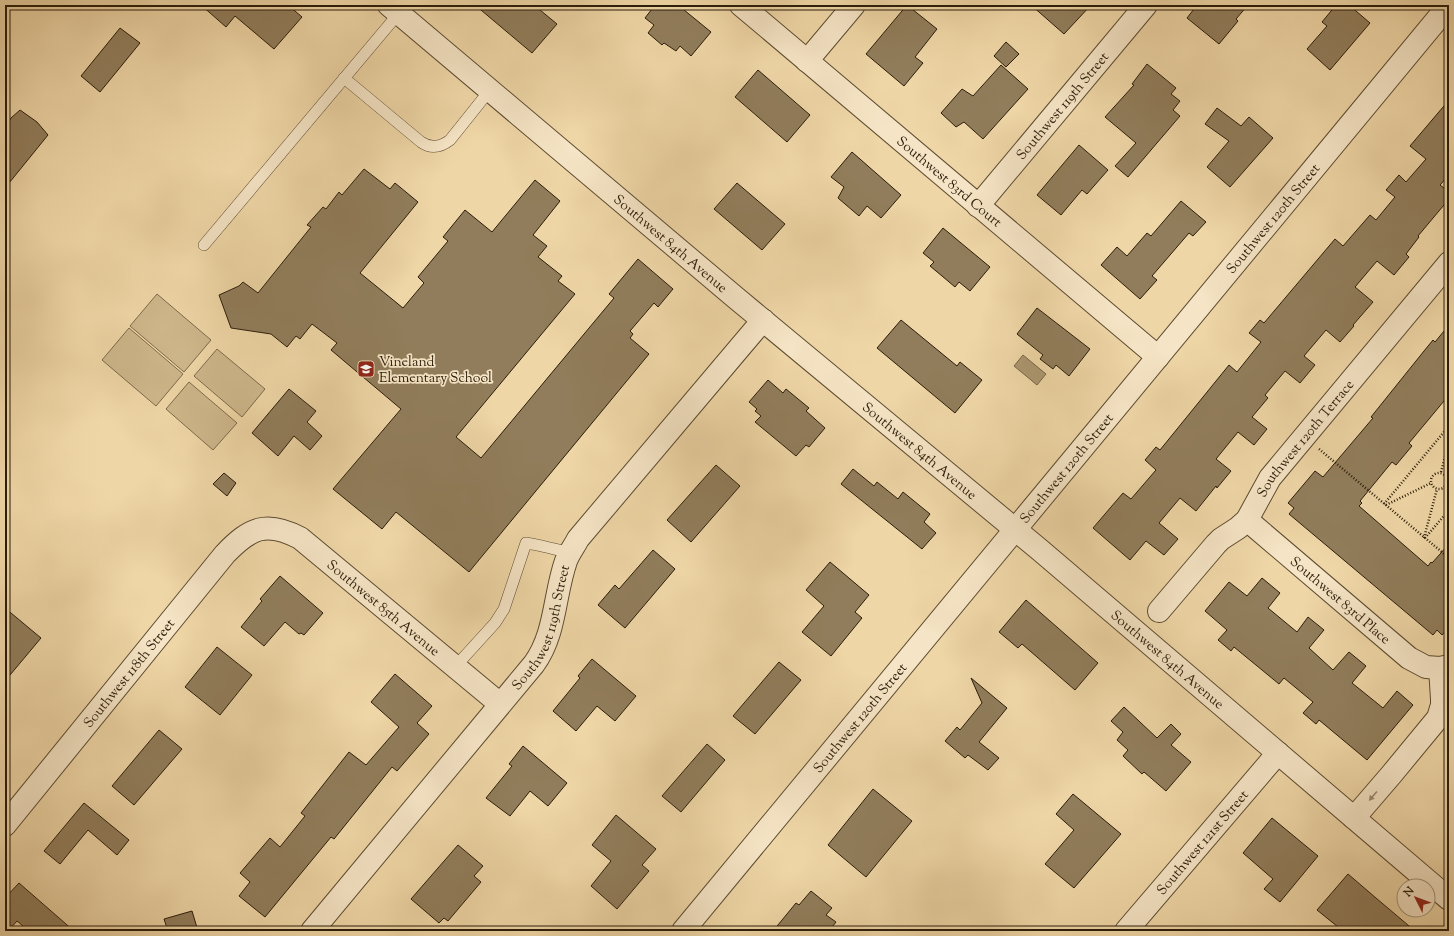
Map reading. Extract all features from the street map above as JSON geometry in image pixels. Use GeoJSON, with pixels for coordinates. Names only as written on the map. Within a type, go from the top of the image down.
{"type":"FeatureCollection","features":[{"type":"Feature","properties":{"kind":"street","name":"Southwest 83rd Court"},"geometry":{"type":"LineString","coordinates":[[741,5],[1158,357]]}},
{"type":"Feature","properties":{"kind":"street"},"geometry":{"type":"LineString","coordinates":[[807,61],[854,5]]}},
{"type":"Feature","properties":{"kind":"street","name":"Southwest 119th Street"},"geometry":{"type":"LineString","coordinates":[[978,206],[1146,5]]}},
{"type":"Feature","properties":{"kind":"street","name":"Southwest 120th Street"},"geometry":{"type":"LineString","coordinates":[[683,931],[1158,357],[1445,7]]}},
{"type":"Feature","properties":{"kind":"street","name":"Southwest 84th Avenue"},"geometry":{"type":"LineString","coordinates":[[394,9],[763,320],[1015,529],[1449,899]]}},
{"type":"Feature","properties":{"kind":"street","name":"Southwest 120th Terrace"},"geometry":{"type":"LineString","coordinates":[[1159,611],[1216,544],[1247,520],[1270,478],[1449,263]]}},
{"type":"Feature","properties":{"kind":"street","name":"Southwest 119th Street"},"geometry":{"type":"LineString","coordinates":[[312,931],[534,664],[543,650],[550,632],[562,574],[570,552],[578,539],[763,320]]}},
{"type":"Feature","properties":{"kind":"street","name":"Southwest 83rd Place"},"geometry":{"type":"LineString","coordinates":[[1247,520],[1409,658],[1426,667],[1444,667]]}},
{"type":"Feature","properties":{"kind":"street","name":"Southwest 85th Avenue"},"geometry":{"type":"LineString","coordinates":[[260,529],[269,528],[279,530],[300,538],[500,704]]}},
{"type":"Feature","properties":{"kind":"street","name":"Southwest 118th Street"},"geometry":{"type":"LineString","coordinates":[[5,825],[225,554],[242,537],[260,529]]}},
{"type":"Feature","properties":{"kind":"street"},"geometry":{"type":"LineString","coordinates":[[1354,818],[1438,718],[1442,705],[1444,667]]}},
{"type":"Feature","properties":{"kind":"street","name":"Southwest 121st Street"},"geometry":{"type":"LineString","coordinates":[[1126,931],[1278,753]]}},
{"type":"Feature","properties":{"kind":"lane"},"geometry":{"type":"LineString","coordinates":[[204,245],[344,78],[394,9]]}},
{"type":"Feature","properties":{"kind":"lane"},"geometry":{"type":"LineString","coordinates":[[344,78],[421,142],[432,147],[446,144],[490,90]]}},
{"type":"Feature","properties":{"kind":"lane"},"geometry":{"type":"LineString","coordinates":[[455,667],[495,622],[504,609],[526,543],[547,546],[554,550],[570,552]]}},
{"type":"Feature","properties":{"kind":"path"},"geometry":{"type":"LineString","coordinates":[[1385,505],[1449,426]]}},
{"type":"Feature","properties":{"kind":"path"},"geometry":{"type":"LineString","coordinates":[[1441,472],[1449,442]]}},
{"type":"Feature","properties":{"kind":"path"},"geometry":{"type":"LineString","coordinates":[[1318,448],[1449,558]]}},
{"type":"Feature","properties":{"kind":"path"},"geometry":{"type":"LineString","coordinates":[[1437,472],[1441,472],[1448,476],[1448,482],[1442,489],[1437,489],[1432,486],[1432,475],[1437,472]]}},
{"type":"Feature","properties":{"kind":"path"},"geometry":{"type":"LineString","coordinates":[[1385,505],[1431,483]]}},
{"type":"Feature","properties":{"kind":"path"},"geometry":{"type":"LineString","coordinates":[[1425,538],[1437,489]]}},
{"type":"Feature","properties":{"kind":"path"},"geometry":{"type":"LineString","coordinates":[[1425,538],[1449,510]]}},
{"type":"Feature","properties":{"kind":"shaded area"},"geometry":{"type":"Polygon","coordinates":[[[157,294],[211,340],[184,372],[130,326],[157,294]]]}},
{"type":"Feature","properties":{"kind":"shaded area"},"geometry":{"type":"Polygon","coordinates":[[[129,328],[183,374],[156,406],[102,360],[129,328]]]}},
{"type":"Feature","properties":{"kind":"shaded area"},"geometry":{"type":"Polygon","coordinates":[[[217,349],[265,389],[242,417],[194,376],[217,349]]]}},
{"type":"Feature","properties":{"kind":"shaded area"},"geometry":{"type":"Polygon","coordinates":[[[1023,355],[1046,374],[1037,385],[1014,366],[1023,355]]]}},
{"type":"Feature","properties":{"kind":"shaded area"},"geometry":{"type":"Polygon","coordinates":[[[189,382],[237,423],[213,450],[166,409],[189,382]]]}},
{"type":"Feature","properties":{"kind":"building"},"geometry":{"type":"Polygon","coordinates":[[[201,5],[288,5],[302,17],[274,49],[235,16],[226,27],[201,5]]]}},
{"type":"Feature","properties":{"kind":"building"},"geometry":{"type":"Polygon","coordinates":[[[475,5],[534,5],[557,24],[532,53],[475,5]]]}},
{"type":"Feature","properties":{"kind":"building"},"geometry":{"type":"Polygon","coordinates":[[[655,5],[678,5],[711,32],[691,56],[680,46],[676,51],[664,43],[662,45],[648,33],[654,25],[645,18],[655,5]]]}},
{"type":"Feature","properties":{"kind":"building"},"geometry":{"type":"Polygon","coordinates":[[[907,5],[937,29],[915,57],[923,63],[904,86],[866,54],[907,5]]]}},
{"type":"Feature","properties":{"kind":"building"},"geometry":{"type":"Polygon","coordinates":[[[1031,5],[1091,5],[1064,34],[1031,5]]]}},
{"type":"Feature","properties":{"kind":"building"},"geometry":{"type":"Polygon","coordinates":[[[1197,5],[1248,5],[1236,19],[1238,21],[1219,44],[1187,18],[1197,5]]]}},
{"type":"Feature","properties":{"kind":"building"},"geometry":{"type":"Polygon","coordinates":[[[1336,5],[1349,5],[1370,23],[1330,70],[1307,49],[1327,26],[1322,22],[1336,5]]]}},
{"type":"Feature","properties":{"kind":"building"},"geometry":{"type":"Polygon","coordinates":[[[120,28],[140,43],[100,92],[81,76],[120,28]]]}},
{"type":"Feature","properties":{"kind":"building"},"geometry":{"type":"Polygon","coordinates":[[[1006,42],[1019,54],[1006,67],[994,56],[1006,42]]]}},
{"type":"Feature","properties":{"kind":"building"},"geometry":{"type":"Polygon","coordinates":[[[1147,64],[1176,88],[1171,94],[1180,101],[1173,110],[1180,116],[1128,177],[1115,166],[1136,143],[1105,117],[1134,85],[1132,84],[1147,64]]]}},
{"type":"Feature","properties":{"kind":"building"},"geometry":{"type":"Polygon","coordinates":[[[1001,65],[1028,89],[983,139],[964,122],[956,127],[941,113],[962,89],[973,96],[1001,65]]]}},
{"type":"Feature","properties":{"kind":"building"},"geometry":{"type":"Polygon","coordinates":[[[758,70],[810,115],[787,142],[735,97],[758,70]]]}},
{"type":"Feature","properties":{"kind":"building"},"geometry":{"type":"Polygon","coordinates":[[[1449,100],[1449,175],[1440,185],[1449,192],[1449,199],[1418,236],[1419,237],[1406,254],[1409,257],[1394,275],[1377,261],[1355,287],[1373,302],[1353,325],[1354,326],[1340,342],[1326,330],[1304,356],[1315,365],[1300,383],[1285,371],[1265,395],[1268,398],[1252,417],[1267,429],[1254,445],[1238,432],[1216,459],[1231,471],[1217,488],[1216,486],[1196,511],[1180,498],[1159,523],[1178,539],[1164,555],[1146,541],[1130,560],[1093,528],[1123,493],[1131,499],[1156,470],[1145,460],[1156,447],[1160,450],[1229,365],[1237,372],[1261,342],[1249,333],[1260,320],[1264,323],[1335,239],[1343,246],[1370,215],[1376,220],[1395,197],[1386,190],[1399,175],[1406,182],[1426,159],[1410,146],[1449,100]]]}},
{"type":"Feature","properties":{"kind":"building"},"geometry":{"type":"Polygon","coordinates":[[[1217,108],[1241,126],[1249,117],[1273,138],[1230,187],[1207,167],[1229,141],[1205,124],[1217,108]]]}},
{"type":"Feature","properties":{"kind":"building"},"geometry":{"type":"Polygon","coordinates":[[[20,110],[37,122],[48,135],[5,188],[5,128],[11,118],[20,110]]]}},
{"type":"Feature","properties":{"kind":"building"},"geometry":{"type":"Polygon","coordinates":[[[1079,145],[1108,170],[1087,194],[1082,190],[1061,215],[1037,195],[1079,145]]]}},
{"type":"Feature","properties":{"kind":"building"},"geometry":{"type":"Polygon","coordinates":[[[852,152],[901,195],[881,218],[867,206],[859,216],[838,198],[844,187],[831,177],[852,152]]]}},
{"type":"Feature","properties":{"kind":"building"},"geometry":{"type":"Polygon","coordinates":[[[364,169],[390,189],[395,183],[418,202],[360,273],[403,308],[424,283],[418,277],[448,241],[443,237],[465,210],[492,232],[535,180],[560,201],[533,235],[547,246],[538,257],[562,276],[558,281],[575,294],[456,437],[481,458],[614,298],[609,294],[638,259],[673,289],[658,307],[654,303],[630,331],[633,334],[630,338],[649,354],[469,572],[396,512],[382,529],[333,489],[401,409],[331,350],[337,343],[312,324],[300,339],[296,336],[287,347],[271,334],[231,328],[219,295],[239,286],[243,282],[258,293],[311,227],[307,225],[323,207],[326,209],[339,192],[342,195],[364,169]]]}},
{"type":"Feature","properties":{"kind":"building"},"geometry":{"type":"Polygon","coordinates":[[[737,183],[785,224],[762,250],[714,209],[737,183]]]}},
{"type":"Feature","properties":{"kind":"building"},"geometry":{"type":"Polygon","coordinates":[[[1181,201],[1206,222],[1193,236],[1189,233],[1152,276],[1157,280],[1140,299],[1101,265],[1117,247],[1127,256],[1147,233],[1151,236],[1181,201]]]}},
{"type":"Feature","properties":{"kind":"building"},"geometry":{"type":"Polygon","coordinates":[[[943,228],[990,267],[970,291],[959,282],[955,287],[930,266],[934,262],[923,253],[943,228]]]}},
{"type":"Feature","properties":{"kind":"building"},"geometry":{"type":"Polygon","coordinates":[[[1037,308],[1090,349],[1069,376],[1056,365],[1053,369],[1040,359],[1043,355],[1017,334],[1037,308]]]}},
{"type":"Feature","properties":{"kind":"building"},"geometry":{"type":"Polygon","coordinates":[[[901,320],[957,366],[960,362],[982,380],[955,413],[877,348],[901,320]]]}},
{"type":"Feature","properties":{"kind":"building"},"geometry":{"type":"Polygon","coordinates":[[[1449,325],[1449,395],[1409,443],[1412,446],[1396,465],[1392,462],[1360,501],[1362,503],[1359,506],[1428,566],[1449,544],[1449,627],[1442,635],[1437,630],[1433,635],[1289,514],[1294,508],[1288,503],[1315,471],[1323,477],[1373,418],[1371,417],[1433,340],[1435,342],[1449,325]]]}},
{"type":"Feature","properties":{"kind":"building"},"geometry":{"type":"Polygon","coordinates":[[[768,380],[783,393],[786,389],[809,408],[806,411],[825,428],[809,447],[806,445],[796,456],[755,422],[761,416],[755,411],[757,409],[749,402],[768,380]]]}},
{"type":"Feature","properties":{"kind":"building"},"geometry":{"type":"Polygon","coordinates":[[[289,389],[316,411],[307,422],[322,436],[310,450],[294,436],[278,456],[252,433],[289,389]]]}},
{"type":"Feature","properties":{"kind":"building"},"geometry":{"type":"Polygon","coordinates":[[[716,465],[740,486],[691,542],[667,520],[716,465]]]}},
{"type":"Feature","properties":{"kind":"building"},"geometry":{"type":"Polygon","coordinates":[[[853,469],[874,486],[877,482],[898,499],[903,492],[930,514],[924,522],[936,533],[922,549],[841,484],[853,469]]]}},
{"type":"Feature","properties":{"kind":"building"},"geometry":{"type":"Polygon","coordinates":[[[224,473],[236,483],[227,496],[213,484],[224,473]]]}},
{"type":"Feature","properties":{"kind":"building"},"geometry":{"type":"Polygon","coordinates":[[[653,550],[675,569],[625,628],[598,605],[615,585],[619,589],[653,550]]]}},
{"type":"Feature","properties":{"kind":"building"},"geometry":{"type":"Polygon","coordinates":[[[830,562],[869,595],[855,612],[862,618],[831,656],[802,632],[824,606],[806,590],[830,562]]]}},
{"type":"Feature","properties":{"kind":"building"},"geometry":{"type":"Polygon","coordinates":[[[280,576],[323,613],[304,635],[301,633],[299,634],[285,622],[264,646],[241,627],[262,601],[260,599],[280,576]]]}},
{"type":"Feature","properties":{"kind":"building"},"geometry":{"type":"Polygon","coordinates":[[[1262,578],[1280,593],[1268,608],[1297,632],[1308,617],[1324,630],[1309,648],[1333,670],[1349,652],[1366,666],[1352,683],[1383,708],[1397,691],[1413,705],[1367,760],[1319,720],[1316,724],[1303,713],[1313,702],[1284,678],[1279,684],[1234,647],[1231,651],[1218,640],[1227,630],[1205,611],[1229,582],[1247,596],[1262,578]]]}},
{"type":"Feature","properties":{"kind":"building"},"geometry":{"type":"Polygon","coordinates":[[[1026,600],[1098,663],[1075,690],[1022,644],[1018,648],[999,632],[1026,600]]]}},
{"type":"Feature","properties":{"kind":"building"},"geometry":{"type":"Polygon","coordinates":[[[5,608],[41,638],[5,681],[5,608]]]}},
{"type":"Feature","properties":{"kind":"building"},"geometry":{"type":"Polygon","coordinates":[[[217,647],[252,675],[220,715],[185,687],[217,647]]]}},
{"type":"Feature","properties":{"kind":"building"},"geometry":{"type":"Polygon","coordinates":[[[592,659],[636,696],[615,721],[597,706],[576,731],[553,711],[580,678],[578,676],[592,659]]]}},
{"type":"Feature","properties":{"kind":"building"},"geometry":{"type":"Polygon","coordinates":[[[779,662],[801,680],[755,734],[733,716],[779,662]]]}},
{"type":"Feature","properties":{"kind":"building"},"geometry":{"type":"Polygon","coordinates":[[[395,674],[432,706],[417,723],[429,734],[397,771],[392,767],[334,839],[331,837],[265,917],[239,896],[250,882],[240,873],[270,838],[280,847],[305,816],[301,813],[349,752],[366,765],[399,727],[371,702],[395,674]]]}},
{"type":"Feature","properties":{"kind":"building"},"geometry":{"type":"Polygon","coordinates":[[[971,678],[1007,708],[979,742],[999,758],[988,770],[968,755],[965,758],[945,741],[957,727],[960,730],[982,703],[971,678]]]}},
{"type":"Feature","properties":{"kind":"building"},"geometry":{"type":"Polygon","coordinates":[[[1124,707],[1157,738],[1171,724],[1181,734],[1171,745],[1191,762],[1166,791],[1144,772],[1142,774],[1123,756],[1128,750],[1117,740],[1123,732],[1111,721],[1124,707]]]}},
{"type":"Feature","properties":{"kind":"building"},"geometry":{"type":"Polygon","coordinates":[[[159,730],[182,749],[134,805],[112,786],[159,730]]]}},
{"type":"Feature","properties":{"kind":"building"},"geometry":{"type":"Polygon","coordinates":[[[707,744],[725,760],[681,812],[662,796],[707,744]]]}},
{"type":"Feature","properties":{"kind":"building"},"geometry":{"type":"Polygon","coordinates":[[[523,746],[567,783],[548,806],[530,791],[510,816],[486,798],[512,766],[509,764],[523,746]]]}},
{"type":"Feature","properties":{"kind":"building"},"geometry":{"type":"Polygon","coordinates":[[[873,789],[912,821],[866,877],[828,845],[873,789]]]}},
{"type":"Feature","properties":{"kind":"building"},"geometry":{"type":"Polygon","coordinates":[[[1073,794],[1121,834],[1074,888],[1045,864],[1074,830],[1056,814],[1073,794]]]}},
{"type":"Feature","properties":{"kind":"building"},"geometry":{"type":"Polygon","coordinates":[[[84,803],[129,840],[117,855],[88,830],[60,864],[44,851],[84,803]]]}},
{"type":"Feature","properties":{"kind":"building"},"geometry":{"type":"Polygon","coordinates":[[[616,815],[656,849],[642,865],[649,871],[617,909],[591,886],[611,861],[592,845],[616,815]]]}},
{"type":"Feature","properties":{"kind":"building"},"geometry":{"type":"Polygon","coordinates":[[[1272,818],[1318,856],[1280,902],[1264,889],[1273,879],[1243,853],[1272,818]]]}},
{"type":"Feature","properties":{"kind":"building"},"geometry":{"type":"Polygon","coordinates":[[[458,845],[483,866],[474,876],[481,882],[448,921],[444,918],[439,923],[411,899],[458,845]]]}},
{"type":"Feature","properties":{"kind":"building"},"geometry":{"type":"Polygon","coordinates":[[[1348,874],[1396,915],[1396,918],[1400,918],[1415,931],[1343,931],[1317,910],[1348,874]]]}},
{"type":"Feature","properties":{"kind":"building"},"geometry":{"type":"Polygon","coordinates":[[[19,883],[74,931],[29,931],[17,921],[8,931],[5,931],[5,898],[19,883]]]}},
{"type":"Feature","properties":{"kind":"building"},"geometry":{"type":"Polygon","coordinates":[[[811,891],[832,908],[826,915],[836,922],[829,931],[773,931],[796,903],[799,905],[811,891]]]}},
{"type":"Feature","properties":{"kind":"building"},"geometry":{"type":"Polygon","coordinates":[[[192,911],[198,931],[168,931],[164,919],[192,911]]]}},
{"type":"Feature","properties":{"kind":"place","name":"Vineland Elementary School"},"geometry":{"type":"Point","coordinates":[366,369]}}]}
